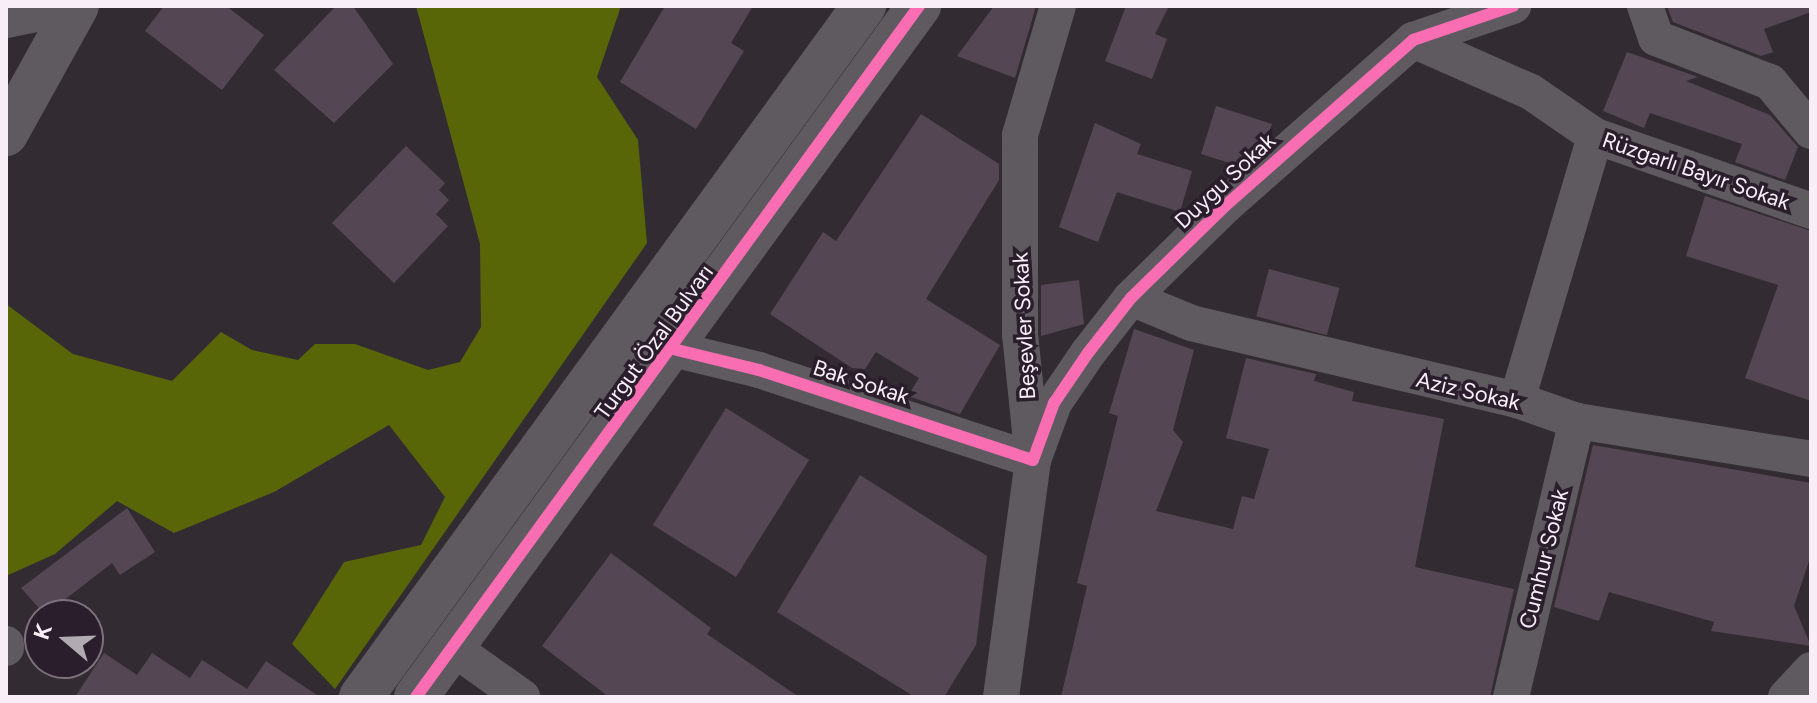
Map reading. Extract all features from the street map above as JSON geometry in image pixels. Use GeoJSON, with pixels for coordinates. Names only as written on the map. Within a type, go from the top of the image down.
{"type":"FeatureCollection","features":[{"type":"Feature","properties":{"kind":"street"},"geometry":{"type":"LineString","coordinates":[[6,20],[76,6]]}},
{"type":"Feature","properties":{"kind":"street"},"geometry":{"type":"LineString","coordinates":[[6,134],[76,6]]}},
{"type":"Feature","properties":{"kind":"street","name":"Turgut Özal Bulvarı"},"geometry":{"type":"LineString","coordinates":[[361,697],[864,6]]}},
{"type":"Feature","properties":{"kind":"street","name":"Turgut Özal Bulvarı"},"geometry":{"type":"LineString","coordinates":[[416,697],[673,349],[919,6]]}},
{"type":"Feature","properties":{"kind":"street","name":"Beşevler Sokak"},"geometry":{"type":"LineString","coordinates":[[1001,697],[1033,460],[1020,334],[1020,135],[1058,6]]}},
{"type":"Feature","properties":{"kind":"street","name":"Duygu Sokak"},"geometry":{"type":"LineString","coordinates":[[1033,460],[1054,403],[1131,298],[1413,40],[1513,6]]}},
{"type":"Feature","properties":{"kind":"street"},"geometry":{"type":"LineString","coordinates":[[1645,6],[1656,38],[1770,82],[1811,131]]}},
{"type":"Feature","properties":{"kind":"street","name":"Rüzgarlı Bayır Sokak"},"geometry":{"type":"LineString","coordinates":[[1413,40],[1531,92],[1595,136],[1811,211]]}},
{"type":"Feature","properties":{"kind":"street"},"geometry":{"type":"LineString","coordinates":[[1517,400],[1595,136]]}},
{"type":"Feature","properties":{"kind":"street","name":"Aziz Sokak"},"geometry":{"type":"LineString","coordinates":[[1131,298],[1191,323],[1517,400],[1577,421],[1811,459]]}},
{"type":"Feature","properties":{"kind":"street","name":"Bak Sokak"},"geometry":{"type":"LineString","coordinates":[[673,349],[759,370],[1033,460]]}},
{"type":"Feature","properties":{"kind":"street","name":"Cumhur Sokak"},"geometry":{"type":"LineString","coordinates":[[1511,697],[1577,421]]}},
{"type":"Feature","properties":{"kind":"street"},"geometry":{"type":"LineString","coordinates":[[453,648],[522,697]]}},
{"type":"Feature","properties":{"kind":"street"},"geometry":{"type":"LineString","coordinates":[[1786,697],[1811,670]]}},
{"type":"Feature","properties":{"kind":"green space"},"geometry":{"type":"Polygon","coordinates":[[[416,6],[621,6],[597,77],[638,140],[647,243],[335,689],[292,644],[344,562],[421,545],[445,497],[389,425],[274,492],[174,533],[117,501],[55,554],[6,576],[6,304],[73,354],[172,381],[221,332],[252,350],[298,360],[315,344],[355,344],[428,370],[460,362],[481,327],[480,244],[416,6]]]}},
{"type":"Feature","properties":{"kind":"building"},"geometry":{"type":"Polygon","coordinates":[[[164,6],[226,6],[264,35],[222,90],[145,31],[164,6]]]}},
{"type":"Feature","properties":{"kind":"building"},"geometry":{"type":"Polygon","coordinates":[[[336,6],[353,6],[393,64],[334,123],[274,70],[336,6]]]}},
{"type":"Feature","properties":{"kind":"building"},"geometry":{"type":"Polygon","coordinates":[[[665,6],[753,6],[731,43],[744,51],[696,129],[620,82],[665,6]]]}},
{"type":"Feature","properties":{"kind":"building"},"geometry":{"type":"Polygon","coordinates":[[[994,6],[1036,6],[1015,78],[957,56],[994,6]]]}},
{"type":"Feature","properties":{"kind":"building"},"geometry":{"type":"Polygon","coordinates":[[[1126,6],[1169,6],[1155,34],[1167,39],[1152,79],[1105,61],[1126,6]]]}},
{"type":"Feature","properties":{"kind":"building"},"geometry":{"type":"Polygon","coordinates":[[[1667,6],[1811,6],[1811,12],[1764,29],[1773,52],[1761,56],[1673,22],[1667,6]]]}},
{"type":"Feature","properties":{"kind":"building"},"geometry":{"type":"Polygon","coordinates":[[[1627,52],[1698,77],[1686,81],[1770,115],[1798,147],[1785,180],[1735,162],[1742,144],[1650,113],[1644,128],[1603,111],[1627,52]]]}},
{"type":"Feature","properties":{"kind":"building"},"geometry":{"type":"Polygon","coordinates":[[[1216,106],[1272,124],[1266,141],[1239,166],[1201,154],[1216,106]]]}},
{"type":"Feature","properties":{"kind":"building"},"geometry":{"type":"Polygon","coordinates":[[[921,114],[999,164],[999,180],[926,299],[1000,345],[960,414],[908,396],[919,378],[876,352],[865,369],[852,368],[770,314],[823,232],[836,241],[921,114]]]}},
{"type":"Feature","properties":{"kind":"building"},"geometry":{"type":"Polygon","coordinates":[[[1095,123],[1141,144],[1137,154],[1192,171],[1180,212],[1117,192],[1098,242],[1059,227],[1095,123]]]}},
{"type":"Feature","properties":{"kind":"building"},"geometry":{"type":"Polygon","coordinates":[[[406,146],[445,183],[439,190],[449,200],[436,214],[448,226],[394,283],[332,223],[406,146]]]}},
{"type":"Feature","properties":{"kind":"building"},"geometry":{"type":"Polygon","coordinates":[[[1705,196],[1811,231],[1811,401],[1745,378],[1778,285],[1686,256],[1705,196]]]}},
{"type":"Feature","properties":{"kind":"building"},"geometry":{"type":"Polygon","coordinates":[[[1269,269],[1340,288],[1327,335],[1256,316],[1269,269]]]}},
{"type":"Feature","properties":{"kind":"building"},"geometry":{"type":"Polygon","coordinates":[[[1079,280],[1084,324],[1041,336],[1041,285],[1079,280]]]}},
{"type":"Feature","properties":{"kind":"building"},"geometry":{"type":"Polygon","coordinates":[[[1134,329],[1194,350],[1173,430],[1183,442],[1156,511],[1233,529],[1242,496],[1254,499],[1269,449],[1226,438],[1246,358],[1316,374],[1314,381],[1354,392],[1352,401],[1444,419],[1415,567],[1514,589],[1490,697],[1061,697],[1087,586],[1077,583],[1118,416],[1109,413],[1134,329]]]}},
{"type":"Feature","properties":{"kind":"building"},"geometry":{"type":"Polygon","coordinates":[[[726,408],[809,460],[736,577],[653,525],[726,408]]]}},
{"type":"Feature","properties":{"kind":"building"},"geometry":{"type":"Polygon","coordinates":[[[1593,445],[1811,483],[1811,555],[1794,606],[1811,646],[1711,631],[1714,622],[1609,592],[1599,621],[1554,607],[1593,445]]]}},
{"type":"Feature","properties":{"kind":"building"},"geometry":{"type":"Polygon","coordinates":[[[860,475],[987,556],[976,645],[944,697],[915,697],[777,612],[860,475]]]}},
{"type":"Feature","properties":{"kind":"building"},"geometry":{"type":"Polygon","coordinates":[[[127,508],[155,552],[120,575],[112,563],[66,599],[31,599],[21,588],[127,508]]]}},
{"type":"Feature","properties":{"kind":"building"},"geometry":{"type":"Polygon","coordinates":[[[611,553],[711,628],[707,634],[799,697],[609,697],[542,646],[611,553]]]}},
{"type":"Feature","properties":{"kind":"building"},"geometry":{"type":"Polygon","coordinates":[[[104,653],[137,675],[152,653],[190,678],[202,660],[247,689],[266,661],[320,697],[75,697],[87,679],[104,679],[104,653]]]}},
{"type":"Feature","properties":{"kind":"cycle path"},"geometry":{"type":"LineString","coordinates":[[416,697],[919,6]]}},
{"type":"Feature","properties":{"kind":"cycle path"},"geometry":{"type":"LineString","coordinates":[[673,349],[759,370],[1033,460],[1054,403],[1088,353],[1131,298],[1225,206],[1413,40],[1513,6]]}}]}
